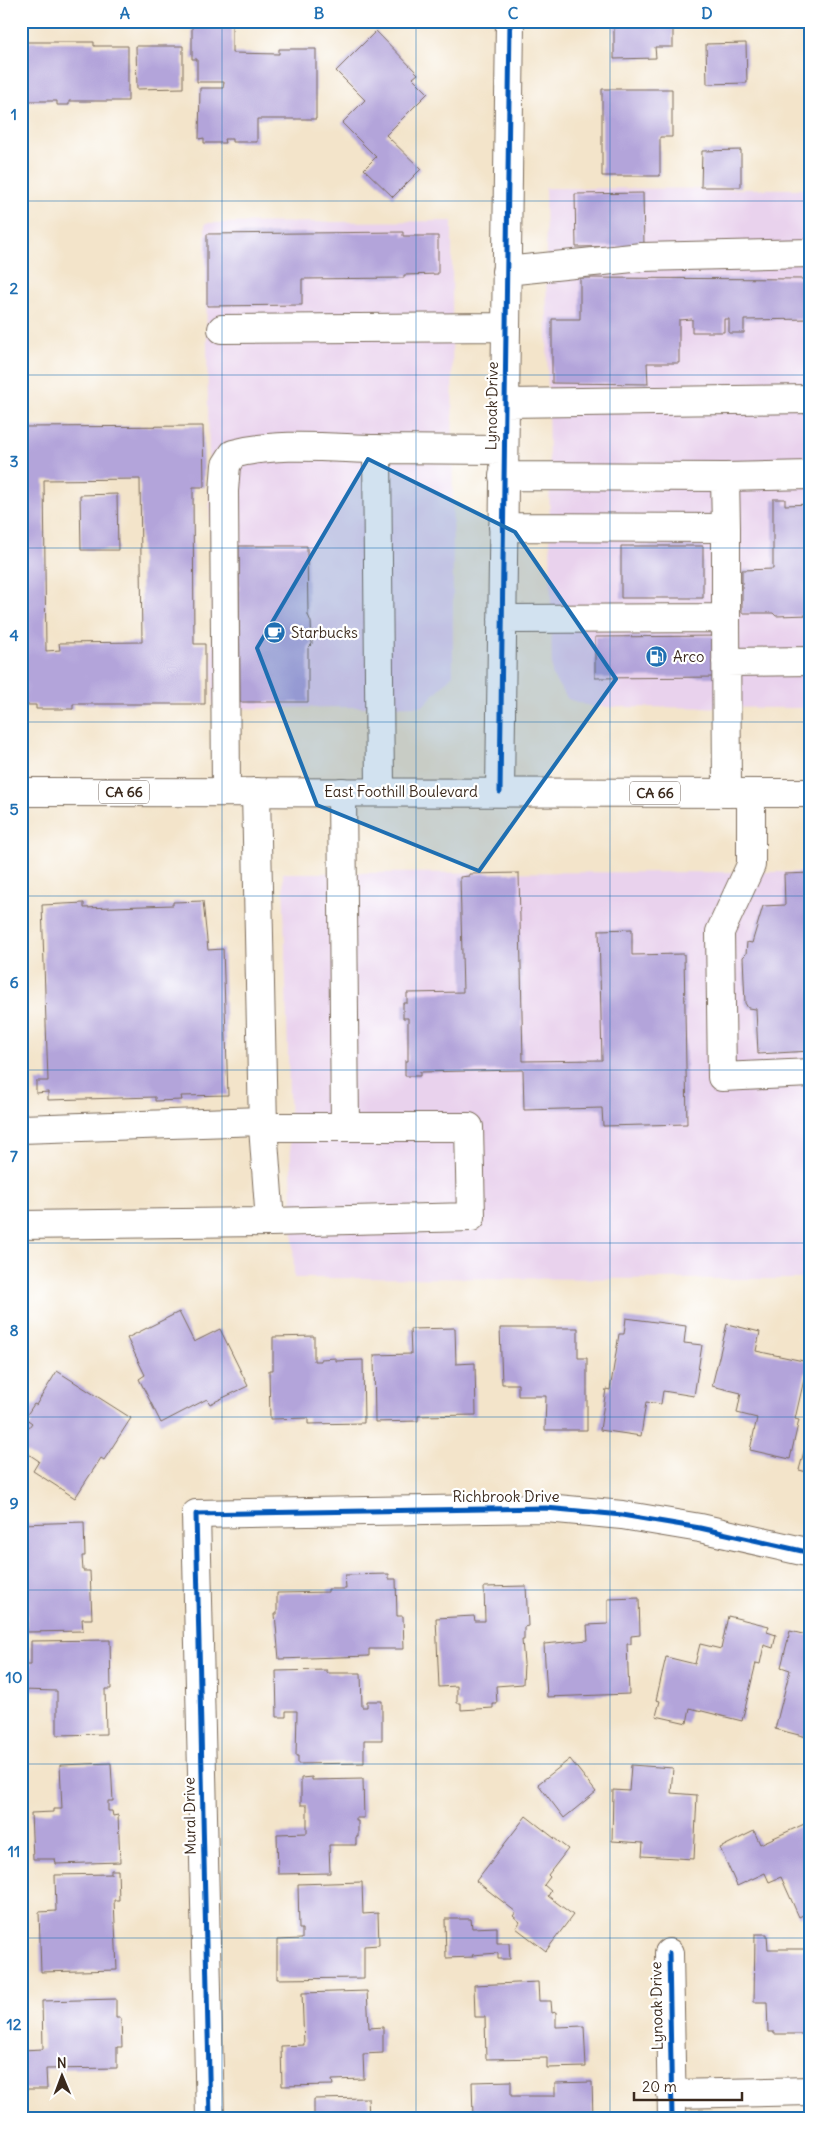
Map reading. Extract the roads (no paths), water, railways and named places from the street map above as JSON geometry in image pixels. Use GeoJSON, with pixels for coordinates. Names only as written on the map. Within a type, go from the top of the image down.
{"type":"FeatureCollection","features":[{"type":"Feature","properties":{"kind":"street","name":"Lynoak Drive"},"geometry":{"type":"LineString","coordinates":[[500,792],[510,21]]}},
{"type":"Feature","properties":{"kind":"street"},"geometry":{"type":"LineString","coordinates":[[506,271],[642,257],[811,253]]}},
{"type":"Feature","properties":{"kind":"street"},"geometry":{"type":"LineString","coordinates":[[222,329],[505,327]]}},
{"type":"Feature","properties":{"kind":"street"},"geometry":{"type":"LineString","coordinates":[[505,403],[811,399]]}},
{"type":"Feature","properties":{"kind":"street"},"geometry":{"type":"LineString","coordinates":[[226,792],[224,491],[226,465],[233,454],[252,449],[311,447],[377,450],[504,450]]}},
{"type":"Feature","properties":{"kind":"street"},"geometry":{"type":"LineString","coordinates":[[377,450],[380,792]]}},
{"type":"Feature","properties":{"kind":"street"},"geometry":{"type":"LineString","coordinates":[[504,476],[725,477],[811,475]]}},
{"type":"Feature","properties":{"kind":"street"},"geometry":{"type":"LineString","coordinates":[[725,477],[726,662],[739,793],[751,865],[720,932],[722,1078],[811,1073]]}},
{"type":"Feature","properties":{"kind":"street"},"geometry":{"type":"LineString","coordinates":[[503,527],[726,528]]}},
{"type":"Feature","properties":{"kind":"street"},"geometry":{"type":"LineString","coordinates":[[502,619],[726,618]]}},
{"type":"Feature","properties":{"kind":"street"},"geometry":{"type":"LineString","coordinates":[[726,662],[811,661]]}},
{"type":"Feature","properties":{"kind":"street","name":"East Foothill Boulevard"},"geometry":{"type":"LineString","coordinates":[[21,792],[811,794]]}},
{"type":"Feature","properties":{"kind":"street"},"geometry":{"type":"LineString","coordinates":[[256,792],[263,1124],[270,1222]]}},
{"type":"Feature","properties":{"kind":"street"},"geometry":{"type":"LineString","coordinates":[[342,792],[345,1126]]}},
{"type":"Feature","properties":{"kind":"street"},"geometry":{"type":"LineString","coordinates":[[21,1128],[263,1124],[469,1127],[472,1217],[21,1225]]}},
{"type":"Feature","properties":{"kind":"street","name":"Richbrook Drive"},"geometry":{"type":"LineString","coordinates":[[196,1514],[546,1508],[622,1515],[700,1528],[811,1553]]}},
{"type":"Feature","properties":{"kind":"street","name":"Mural Drive"},"geometry":{"type":"LineString","coordinates":[[196,1514],[210,2118]]}},
{"type":"Feature","properties":{"kind":"street","name":"Lynoak Drive"},"geometry":{"type":"LineString","coordinates":[[668,1953],[671,2106]]}},
{"type":"Feature","properties":{"kind":"street"},"geometry":{"type":"LineString","coordinates":[[671,2106],[811,2091]]}},
{"type":"Feature","properties":{"kind":"place","name":"Starbucks"},"geometry":{"type":"Point","coordinates":[275,633]}},
{"type":"Feature","properties":{"kind":"place","name":"Arco"},"geometry":{"type":"Point","coordinates":[657,657]}}]}
